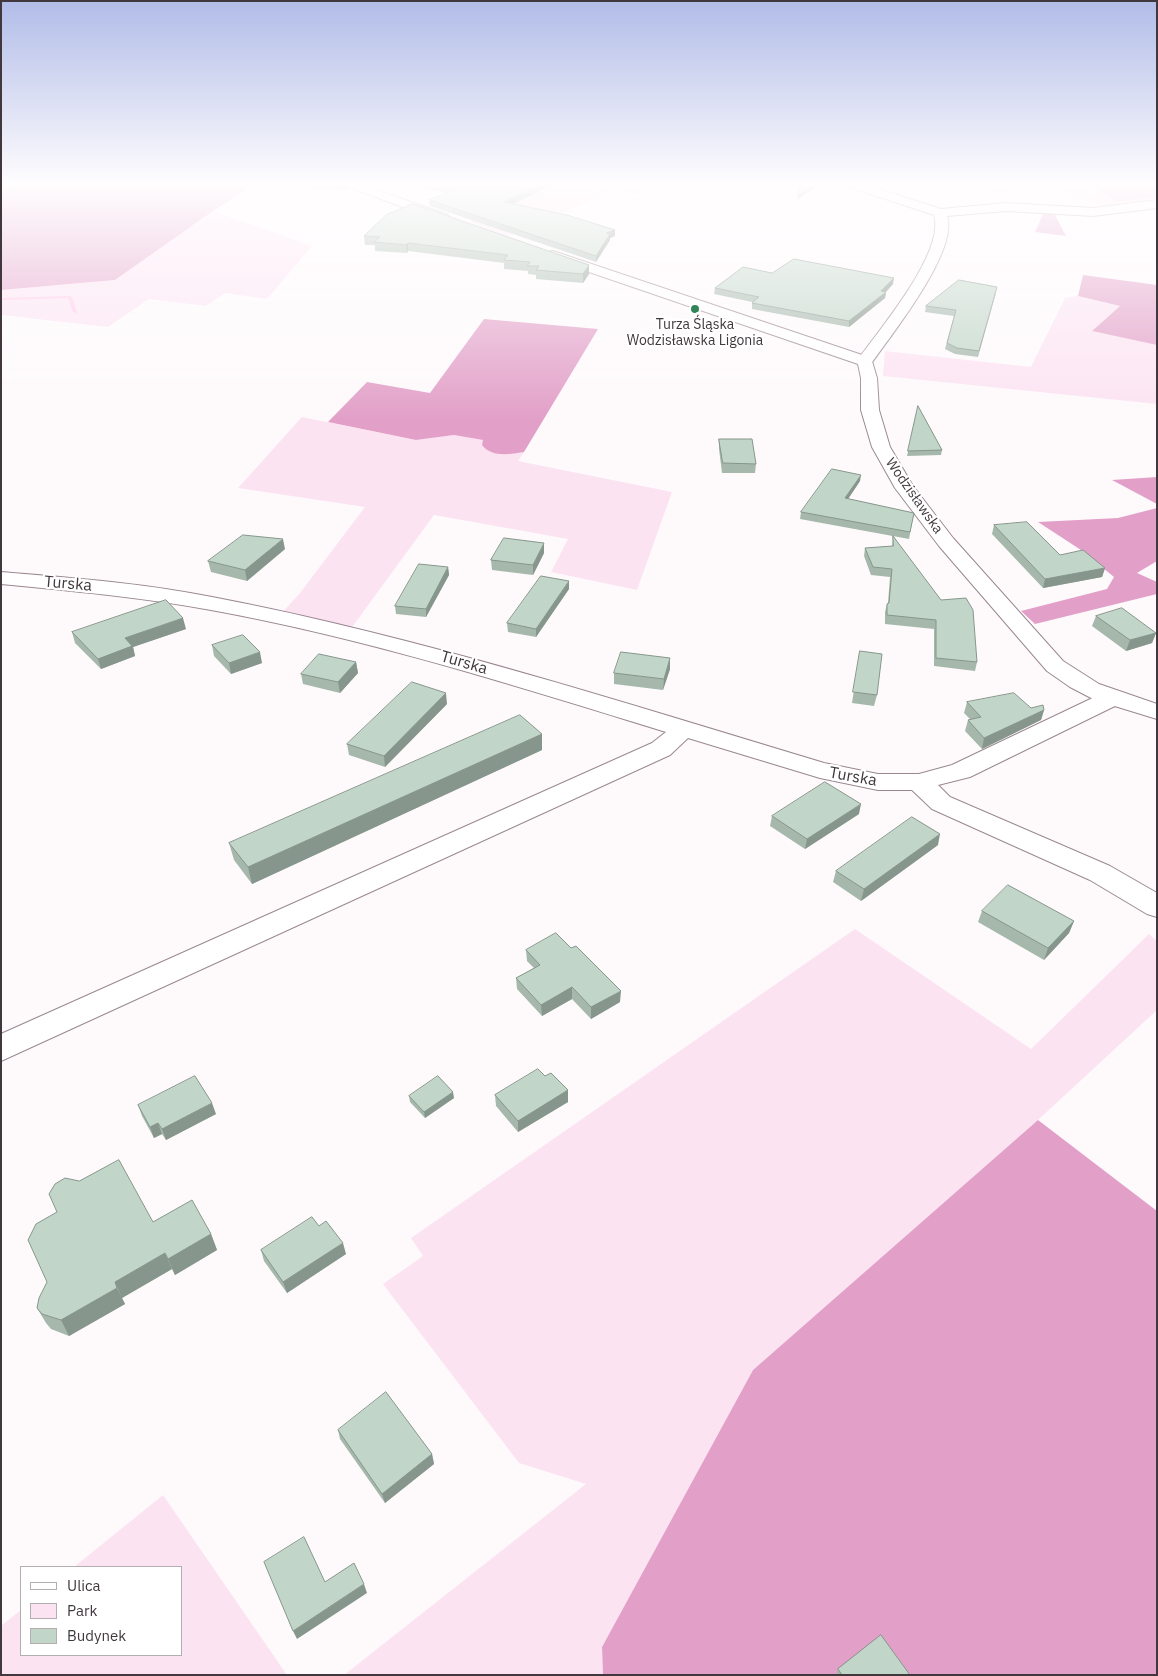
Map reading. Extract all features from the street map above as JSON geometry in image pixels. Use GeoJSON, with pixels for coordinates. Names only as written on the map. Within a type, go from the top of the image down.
{"type":"FeatureCollection","features":[{"type":"Feature","properties":{"kind":"street"},"geometry":{"type":"LineString","coordinates":[[573,262],[865,361],[926,272],[931,262]]}},
{"type":"Feature","properties":{"kind":"street","name":"Wodzisławska"},"geometry":{"type":"LineString","coordinates":[[865,361],[869,378],[870,410],[881,447],[906,488],[946,542],[1055,666],[1082,686],[1110,698],[1157,712]]}},
{"type":"Feature","properties":{"kind":"street","name":"Turska"},"geometry":{"type":"LineString","coordinates":[[1,578],[115,588],[211,603],[369,638],[453,659],[841,776],[878,782],[919,782],[961,771],[1110,698]]}},
{"type":"Feature","properties":{"kind":"street"},"geometry":{"type":"LineString","coordinates":[[1,1048],[661,749],[684,729]]}},
{"type":"Feature","properties":{"kind":"street"},"geometry":{"type":"LineString","coordinates":[[919,782],[928,793],[941,803],[1100,873],[1157,907]]}},
{"type":"Feature","properties":{"kind":"green space"},"geometry":{"type":"Polygon","coordinates":[[[140,262],[298,262],[267,299],[225,293],[206,306],[149,299],[108,327],[1,315],[1,290],[115,280],[140,262]]]}},
{"type":"Feature","properties":{"kind":"green space"},"geometry":{"type":"Polygon","coordinates":[[[1078,296],[1120,306],[1092,331],[1157,345],[1157,404],[883,376],[885,351],[1031,367],[1065,298],[1078,296]]]}},
{"type":"Feature","properties":{"kind":"green space"},"geometry":{"type":"Polygon","coordinates":[[[302,417],[416,440],[454,435],[484,440],[482,445],[501,454],[524,452],[518,461],[672,492],[637,590],[551,572],[568,539],[434,515],[350,630],[281,614],[300,593],[365,507],[238,488],[302,417]]]}},
{"type":"Feature","properties":{"kind":"green space"},"geometry":{"type":"Polygon","coordinates":[[[855,929],[1031,1049],[1149,934],[1157,941],[1157,1010],[1038,1120],[753,1370],[602,1647],[603,1675],[344,1675],[586,1484],[519,1463],[383,1284],[423,1256],[411,1238],[855,929]]]}},
{"type":"Feature","properties":{"kind":"green space"},"geometry":{"type":"Polygon","coordinates":[[[163,1495],[287,1675],[1,1675],[1,1626],[20,1611],[20,1656],[182,1656],[182,1566],[75,1566],[163,1495]]]}},
{"type":"Feature","properties":{"kind":"shaded area"},"geometry":{"type":"Polygon","coordinates":[[[1,262],[140,262],[115,280],[1,290],[1,262]]]}},
{"type":"Feature","properties":{"kind":"shaded area"},"geometry":{"type":"Polygon","coordinates":[[[1083,275],[1157,285],[1157,345],[1092,331],[1120,306],[1078,296],[1083,275]]]}},
{"type":"Feature","properties":{"kind":"shaded area"},"geometry":{"type":"Polygon","coordinates":[[[484,319],[598,329],[524,452],[507,454],[491,452],[482,445],[483,440],[454,435],[416,440],[328,422],[367,382],[430,393],[484,319]]]}},
{"type":"Feature","properties":{"kind":"shaded area"},"geometry":{"type":"Polygon","coordinates":[[[1157,477],[1157,504],[1112,480],[1157,477]]]}},
{"type":"Feature","properties":{"kind":"shaded area"},"geometry":{"type":"Polygon","coordinates":[[[1157,508],[1157,561],[1137,573],[1157,582],[1157,594],[1035,624],[1021,611],[1107,589],[1114,577],[1081,550],[1038,522],[1118,518],[1157,508]]]}},
{"type":"Feature","properties":{"kind":"shaded area"},"geometry":{"type":"Polygon","coordinates":[[[1038,1120],[1157,1211],[1157,1675],[603,1675],[602,1647],[753,1370],[1038,1120]]]}},
{"type":"Feature","properties":{"kind":"building"},"geometry":{"type":"Polygon","coordinates":[[[530,262],[581,262],[589,265],[583,274],[536,270],[539,266],[527,266],[530,262]]]}},
{"type":"Feature","properties":{"kind":"building"},"geometry":{"type":"Polygon","coordinates":[[[789,262],[811,262],[894,278],[881,291],[886,292],[849,321],[752,303],[759,297],[715,288],[743,267],[772,273],[789,262]]]}},
{"type":"Feature","properties":{"kind":"building"},"geometry":{"type":"Polygon","coordinates":[[[959,280],[997,287],[979,351],[957,348],[947,343],[956,310],[926,306],[959,280]]]}},
{"type":"Feature","properties":{"kind":"building"},"geometry":{"type":"Polygon","coordinates":[[[918,406],[942,450],[908,451],[918,406]]]}},
{"type":"Feature","properties":{"kind":"building"},"geometry":{"type":"Polygon","coordinates":[[[719,439],[752,439],[756,464],[723,463],[719,439]]]}},
{"type":"Feature","properties":{"kind":"building"},"geometry":{"type":"Polygon","coordinates":[[[832,469],[861,475],[845,498],[914,513],[910,532],[801,512],[832,469]]]}},
{"type":"Feature","properties":{"kind":"building"},"geometry":{"type":"Polygon","coordinates":[[[1027,522],[1060,555],[1083,550],[1105,568],[1045,579],[994,525],[1027,522]]]}},
{"type":"Feature","properties":{"kind":"building"},"geometry":{"type":"Polygon","coordinates":[[[243,535],[283,539],[245,570],[208,561],[243,535]]]}},
{"type":"Feature","properties":{"kind":"building"},"geometry":{"type":"Polygon","coordinates":[[[893,536],[941,600],[966,598],[973,610],[977,662],[936,658],[936,620],[887,615],[892,569],[873,567],[865,548],[893,546],[893,536]]]}},
{"type":"Feature","properties":{"kind":"building"},"geometry":{"type":"Polygon","coordinates":[[[504,538],[544,543],[533,565],[491,560],[504,538]]]}},
{"type":"Feature","properties":{"kind":"building"},"geometry":{"type":"Polygon","coordinates":[[[419,564],[448,567],[426,609],[395,606],[419,564]]]}},
{"type":"Feature","properties":{"kind":"building"},"geometry":{"type":"Polygon","coordinates":[[[541,576],[569,581],[536,629],[507,623],[541,576]]]}},
{"type":"Feature","properties":{"kind":"building"},"geometry":{"type":"Polygon","coordinates":[[[166,600],[183,618],[125,638],[132,646],[98,659],[72,632],[166,600]]]}},
{"type":"Feature","properties":{"kind":"building"},"geometry":{"type":"Polygon","coordinates":[[[1122,608],[1156,633],[1130,640],[1096,616],[1122,608]]]}},
{"type":"Feature","properties":{"kind":"building"},"geometry":{"type":"Polygon","coordinates":[[[243,635],[260,652],[229,663],[212,645],[243,635]]]}},
{"type":"Feature","properties":{"kind":"building"},"geometry":{"type":"Polygon","coordinates":[[[860,651],[882,654],[877,695],[853,692],[860,651]]]}},
{"type":"Feature","properties":{"kind":"building"},"geometry":{"type":"Polygon","coordinates":[[[621,652],[670,658],[664,679],[614,673],[621,652]]]}},
{"type":"Feature","properties":{"kind":"building"},"geometry":{"type":"Polygon","coordinates":[[[319,654],[356,662],[338,682],[301,674],[319,654]]]}},
{"type":"Feature","properties":{"kind":"building"},"geometry":{"type":"Polygon","coordinates":[[[412,682],[446,693],[384,756],[347,744],[412,682]]]}},
{"type":"Feature","properties":{"kind":"building"},"geometry":{"type":"Polygon","coordinates":[[[1014,693],[1031,708],[1043,705],[1044,710],[984,738],[968,720],[981,717],[967,702],[1014,693]]]}},
{"type":"Feature","properties":{"kind":"building"},"geometry":{"type":"Polygon","coordinates":[[[520,715],[542,734],[248,867],[229,843],[520,715]]]}},
{"type":"Feature","properties":{"kind":"building"},"geometry":{"type":"Polygon","coordinates":[[[825,782],[861,804],[807,839],[772,816],[825,782]]]}},
{"type":"Feature","properties":{"kind":"building"},"geometry":{"type":"Polygon","coordinates":[[[912,817],[940,834],[864,889],[836,871],[912,817]]]}},
{"type":"Feature","properties":{"kind":"building"},"geometry":{"type":"Polygon","coordinates":[[[1008,885],[1074,921],[1048,948],[982,911],[1008,885]]]}},
{"type":"Feature","properties":{"kind":"building"},"geometry":{"type":"Polygon","coordinates":[[[556,933],[571,948],[576,946],[621,991],[591,1007],[572,987],[541,1005],[516,978],[540,965],[526,950],[556,933]]]}},
{"type":"Feature","properties":{"kind":"building"},"geometry":{"type":"Polygon","coordinates":[[[538,1069],[545,1076],[551,1073],[568,1090],[518,1121],[495,1095],[538,1069]]]}},
{"type":"Feature","properties":{"kind":"building"},"geometry":{"type":"Polygon","coordinates":[[[195,1076],[212,1103],[162,1129],[158,1123],[150,1127],[138,1105],[195,1076]]]}},
{"type":"Feature","properties":{"kind":"building"},"geometry":{"type":"Polygon","coordinates":[[[438,1076],[453,1092],[424,1112],[409,1096],[438,1076]]]}},
{"type":"Feature","properties":{"kind":"building"},"geometry":{"type":"Polygon","coordinates":[[[119,1160],[153,1222],[192,1200],[211,1234],[168,1259],[165,1253],[115,1282],[117,1288],[61,1320],[42,1314],[37,1308],[39,1298],[47,1282],[28,1240],[36,1224],[57,1212],[49,1194],[55,1184],[65,1178],[79,1181],[119,1160]]]}},
{"type":"Feature","properties":{"kind":"building"},"geometry":{"type":"Polygon","coordinates":[[[312,1217],[319,1226],[326,1221],[343,1243],[283,1282],[261,1250],[312,1217]]]}},
{"type":"Feature","properties":{"kind":"building"},"geometry":{"type":"Polygon","coordinates":[[[386,1392],[432,1454],[382,1494],[338,1430],[386,1392]]]}},
{"type":"Feature","properties":{"kind":"building"},"geometry":{"type":"Polygon","coordinates":[[[304,1537],[325,1582],[354,1563],[364,1584],[293,1631],[264,1562],[304,1537]]]}},
{"type":"Feature","properties":{"kind":"building"},"geometry":{"type":"Polygon","coordinates":[[[881,1635],[910,1675],[842,1675],[838,1669],[881,1635]]]}},
{"type":"Feature","properties":{"kind":"waterway"},"geometry":{"type":"LineString","coordinates":[[1,299],[70,297],[75,312]]}},
{"type":"Feature","properties":{"kind":"place","name":"Turza Śląska Wodzisławska Ligonia"},"geometry":{"type":"Point","coordinates":[695,309]}}]}
